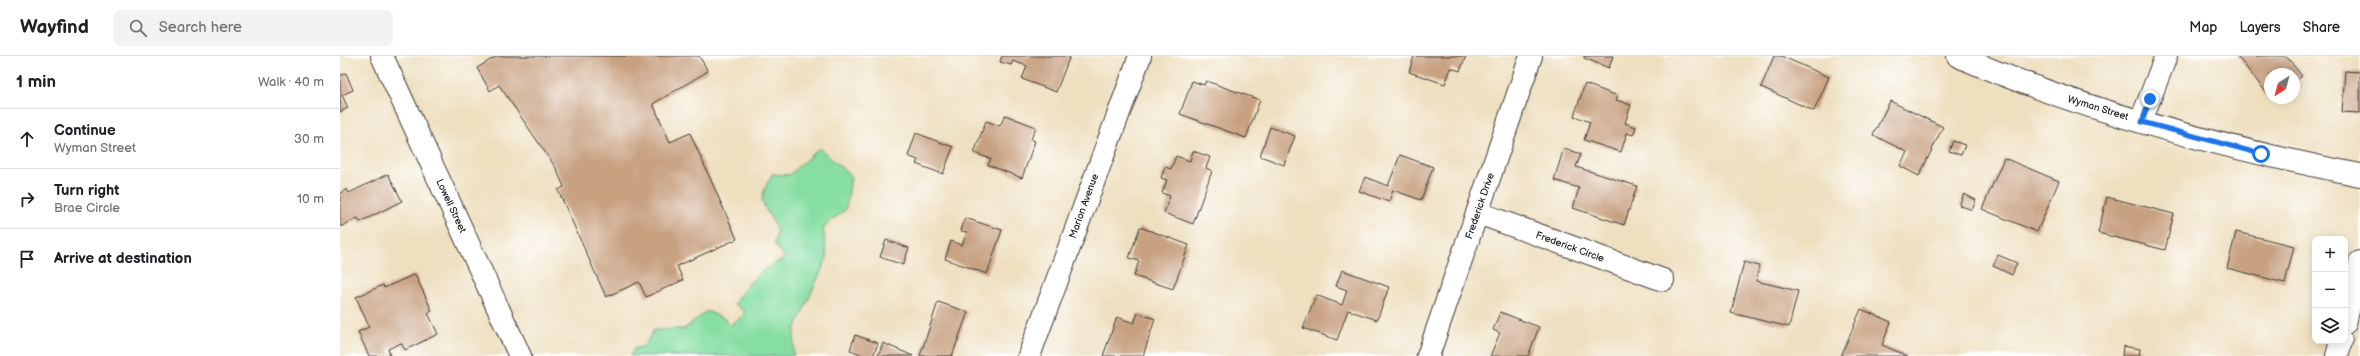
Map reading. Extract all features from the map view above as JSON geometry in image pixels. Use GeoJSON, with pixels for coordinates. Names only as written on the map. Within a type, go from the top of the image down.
{"type":"FeatureCollection","features":[{"type":"Feature","properties":{"kind":"street","name":"Lowell Street"},"geometry":{"type":"LineString","coordinates":[[382,56],[515,354]]}},
{"type":"Feature","properties":{"kind":"street","name":"Marion Avenue"},"geometry":{"type":"LineString","coordinates":[[1029,356],[1140,56]]}},
{"type":"Feature","properties":{"kind":"street","name":"Frederick Drive"},"geometry":{"type":"LineString","coordinates":[[1428,356],[1531,56]]}},
{"type":"Feature","properties":{"kind":"street","name":"Wyman Street"},"geometry":{"type":"LineString","coordinates":[[1958,56],[2042,90],[2142,122],[2253,152],[2360,175]]}},
{"type":"Feature","properties":{"kind":"street"},"geometry":{"type":"LineString","coordinates":[[2142,122],[2166,56]]}},
{"type":"Feature","properties":{"kind":"street","name":"Frederick Circle"},"geometry":{"type":"LineString","coordinates":[[1478,214],[1663,280]]}},
{"type":"Feature","properties":{"kind":"street"},"geometry":{"type":"LineString","coordinates":[[2348,311],[2360,262]]}},
{"type":"Feature","properties":{"kind":"street"},"geometry":{"type":"LineString","coordinates":[[2337,356],[2339,344]]}},
{"type":"Feature","properties":{"kind":"green space"},"geometry":{"type":"Polygon","coordinates":[[[819,148],[851,176],[846,209],[823,228],[827,258],[795,329],[793,356],[630,356],[634,349],[644,346],[654,330],[684,329],[707,311],[727,320],[729,326],[744,315],[744,311],[734,304],[739,296],[750,282],[761,272],[785,258],[774,244],[777,230],[763,203],[762,198],[767,185],[772,174],[789,175],[819,148]]]}},
{"type":"Feature","properties":{"kind":"building"},"geometry":{"type":"Polygon","coordinates":[[[497,56],[699,56],[708,71],[653,104],[670,142],[690,133],[737,239],[677,266],[683,280],[646,297],[639,282],[606,297],[558,190],[564,187],[556,168],[499,85],[490,91],[477,68],[497,56]]]}},
{"type":"Feature","properties":{"kind":"building"},"geometry":{"type":"Polygon","coordinates":[[[1002,56],[1070,56],[1056,92],[1022,79],[1027,66],[1013,61],[1011,65],[1000,62],[1002,56]]]}},
{"type":"Feature","properties":{"kind":"building"},"geometry":{"type":"Polygon","coordinates":[[[1414,56],[1466,56],[1460,71],[1451,68],[1445,84],[1409,72],[1414,56]]]}},
{"type":"Feature","properties":{"kind":"building"},"geometry":{"type":"Polygon","coordinates":[[[1584,56],[1613,56],[1609,68],[1584,58],[1584,56]]]}},
{"type":"Feature","properties":{"kind":"building"},"geometry":{"type":"Polygon","coordinates":[[[1774,56],[1781,56],[1829,77],[1814,111],[1761,87],[1774,56]]]}},
{"type":"Feature","properties":{"kind":"building"},"geometry":{"type":"Polygon","coordinates":[[[2237,56],[2286,56],[2296,68],[2264,68],[2264,90],[2237,56]]]}},
{"type":"Feature","properties":{"kind":"building"},"geometry":{"type":"Polygon","coordinates":[[[2345,71],[2360,72],[2360,113],[2342,112],[2345,71]]]}},
{"type":"Feature","properties":{"kind":"building"},"geometry":{"type":"Polygon","coordinates":[[[346,73],[353,90],[342,95],[348,108],[340,112],[340,76],[346,73]]]}},
{"type":"Feature","properties":{"kind":"building"},"geometry":{"type":"Polygon","coordinates":[[[1192,81],[1204,85],[1206,81],[1260,100],[1246,138],[1180,114],[1192,81]]]}},
{"type":"Feature","properties":{"kind":"building"},"geometry":{"type":"Polygon","coordinates":[[[1585,84],[1618,96],[1616,100],[1631,105],[1625,123],[1636,127],[1633,135],[1627,133],[1621,152],[1584,140],[1590,122],[1574,116],[1585,84]]]}},
{"type":"Feature","properties":{"kind":"building"},"geometry":{"type":"Polygon","coordinates":[[[1890,101],[1943,127],[1919,176],[1900,166],[1907,152],[1873,135],[1890,101]]]}},
{"type":"Feature","properties":{"kind":"building"},"geometry":{"type":"Polygon","coordinates":[[[1005,115],[1036,127],[1031,139],[1035,141],[1022,178],[988,165],[991,159],[974,153],[986,121],[1000,126],[1005,115]]]}},
{"type":"Feature","properties":{"kind":"building"},"geometry":{"type":"Polygon","coordinates":[[[1270,127],[1295,136],[1284,165],[1260,156],[1270,127]]]}},
{"type":"Feature","properties":{"kind":"building"},"geometry":{"type":"Polygon","coordinates":[[[916,133],[953,147],[943,174],[916,164],[918,160],[908,156],[916,133]]]}},
{"type":"Feature","properties":{"kind":"building"},"geometry":{"type":"Polygon","coordinates":[[[1953,141],[1965,145],[1961,155],[1949,151],[1953,141]]]}},
{"type":"Feature","properties":{"kind":"building"},"geometry":{"type":"Polygon","coordinates":[[[1564,148],[1581,154],[1576,167],[1637,186],[1624,225],[1573,208],[1579,188],[1554,180],[1564,148]]]}},
{"type":"Feature","properties":{"kind":"building"},"geometry":{"type":"Polygon","coordinates":[[[1193,151],[1210,157],[1206,168],[1212,171],[1193,224],[1164,213],[1170,196],[1162,193],[1167,180],[1161,178],[1165,167],[1171,169],[1176,156],[1190,161],[1193,151]]]}},
{"type":"Feature","properties":{"kind":"building"},"geometry":{"type":"Polygon","coordinates":[[[1400,155],[1433,167],[1421,200],[1393,190],[1389,202],[1359,191],[1365,177],[1388,186],[1400,155]]]}},
{"type":"Feature","properties":{"kind":"building"},"geometry":{"type":"Polygon","coordinates":[[[2004,158],[2059,181],[2037,232],[1982,209],[2004,158]]]}},
{"type":"Feature","properties":{"kind":"building"},"geometry":{"type":"Polygon","coordinates":[[[388,174],[402,201],[360,222],[358,218],[340,227],[340,193],[347,189],[349,193],[388,174]]]}},
{"type":"Feature","properties":{"kind":"building"},"geometry":{"type":"Polygon","coordinates":[[[1964,194],[1976,200],[1972,210],[1959,205],[1964,194]]]}},
{"type":"Feature","properties":{"kind":"building"},"geometry":{"type":"Polygon","coordinates":[[[2107,197],[2174,214],[2165,250],[2098,233],[2107,197]]]}},
{"type":"Feature","properties":{"kind":"building"},"geometry":{"type":"Polygon","coordinates":[[[965,218],[1002,230],[987,274],[945,259],[951,241],[962,245],[967,232],[961,231],[965,218]]]}},
{"type":"Feature","properties":{"kind":"building"},"geometry":{"type":"Polygon","coordinates":[[[1140,227],[1189,245],[1173,289],[1134,276],[1139,261],[1129,258],[1140,227]]]}},
{"type":"Feature","properties":{"kind":"building"},"geometry":{"type":"Polygon","coordinates":[[[2236,232],[2294,246],[2285,283],[2227,268],[2236,232]]]}},
{"type":"Feature","properties":{"kind":"building"},"geometry":{"type":"Polygon","coordinates":[[[886,240],[909,248],[903,265],[880,257],[886,240]]]}},
{"type":"Feature","properties":{"kind":"building"},"geometry":{"type":"Polygon","coordinates":[[[1998,255],[2017,263],[2012,275],[1993,266],[1998,255]]]}},
{"type":"Feature","properties":{"kind":"building"},"geometry":{"type":"Polygon","coordinates":[[[1744,262],[1759,266],[1756,281],[1798,291],[1789,327],[1731,313],[1744,262]]]}},
{"type":"Feature","properties":{"kind":"building"},"geometry":{"type":"Polygon","coordinates":[[[1342,270],[1389,287],[1377,320],[1348,310],[1337,340],[1303,328],[1316,295],[1342,305],[1347,290],[1336,286],[1342,270]]]}},
{"type":"Feature","properties":{"kind":"building"},"geometry":{"type":"Polygon","coordinates":[[[415,274],[432,311],[428,313],[438,334],[405,350],[401,343],[388,349],[390,354],[386,356],[369,356],[358,332],[369,327],[356,297],[383,285],[384,288],[415,274]]]}},
{"type":"Feature","properties":{"kind":"building"},"geometry":{"type":"Polygon","coordinates":[[[938,302],[968,312],[952,356],[920,356],[938,302]]]}},
{"type":"Feature","properties":{"kind":"building"},"geometry":{"type":"Polygon","coordinates":[[[1861,309],[1891,322],[1882,345],[1908,356],[1841,356],[1861,309]]]}},
{"type":"Feature","properties":{"kind":"building"},"geometry":{"type":"Polygon","coordinates":[[[1500,312],[1539,327],[1528,356],[1490,356],[1500,333],[1493,330],[1500,312]]]}},
{"type":"Feature","properties":{"kind":"building"},"geometry":{"type":"Polygon","coordinates":[[[1138,313],[1155,319],[1143,356],[1103,356],[1117,317],[1134,323],[1138,313]]]}},
{"type":"Feature","properties":{"kind":"building"},"geometry":{"type":"Polygon","coordinates":[[[855,335],[878,343],[873,356],[866,356],[850,350],[855,335]]]}},
{"type":"Feature","properties":{"kind":"building"},"geometry":{"type":"Polygon","coordinates":[[[883,343],[913,356],[878,356],[883,343]]]}},
{"type":"Feature","properties":{"kind":"building"},"geometry":{"type":"Polygon","coordinates":[[[2123,346],[2140,349],[2139,356],[2122,356],[2123,346]]]}},
{"type":"Feature","properties":{"kind":"route"},"geometry":{"type":"LineString","coordinates":[[2150,99],[2142,122],[2261,154]]}}]}
